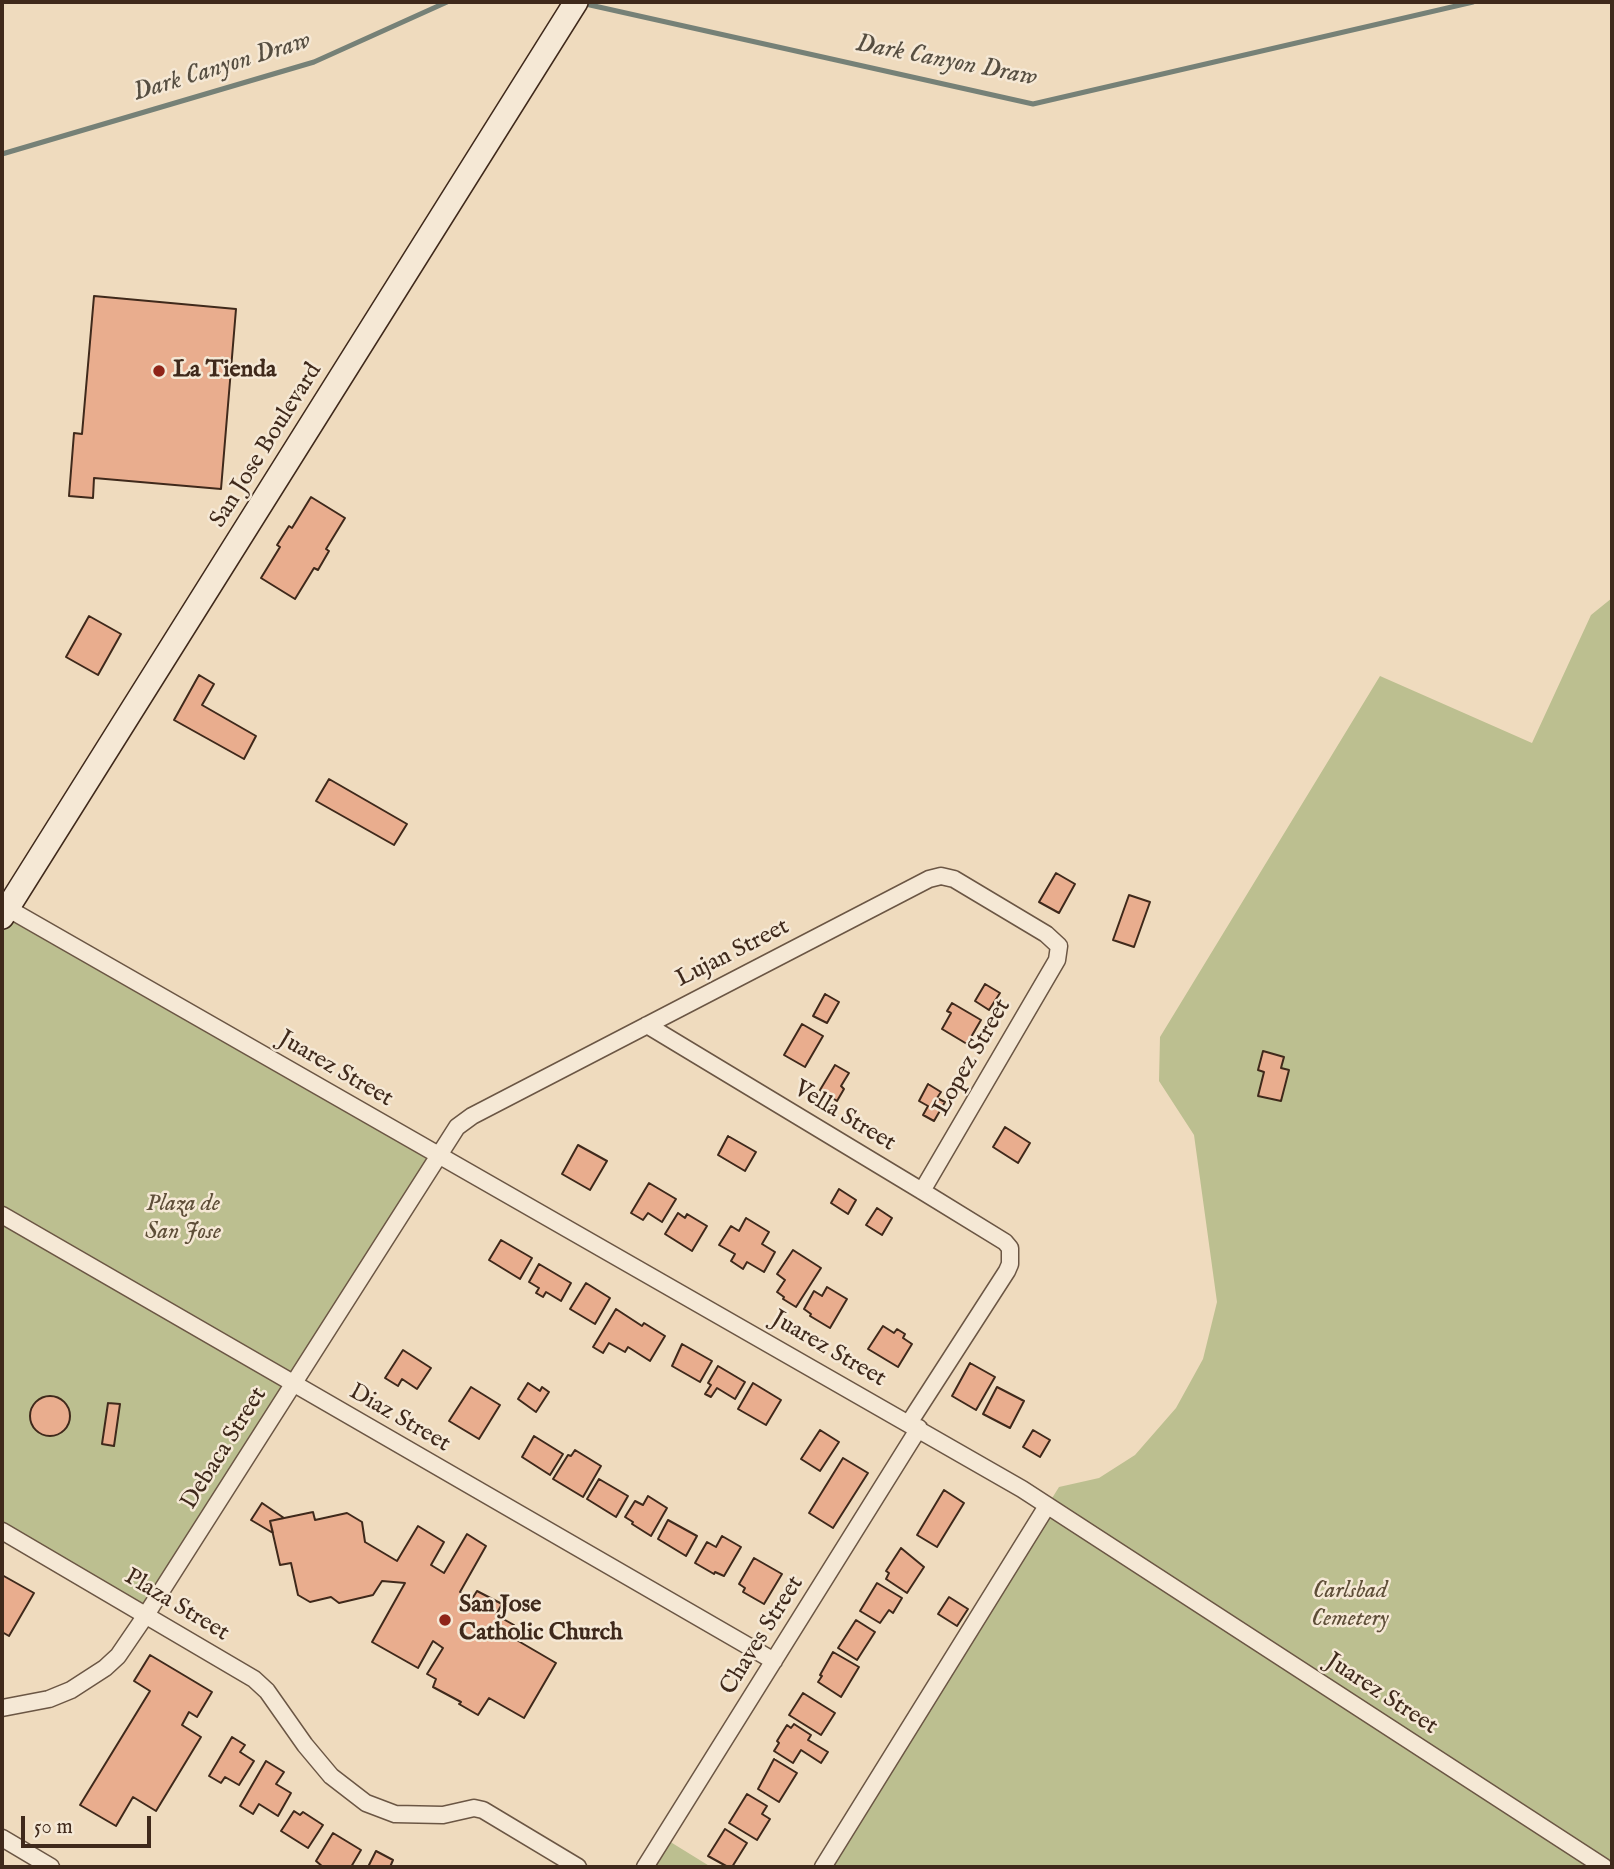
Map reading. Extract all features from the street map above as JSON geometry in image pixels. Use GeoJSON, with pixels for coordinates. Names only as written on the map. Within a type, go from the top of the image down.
{"type":"FeatureCollection","features":[{"type":"Feature","properties":{"kind":"street","name":"San Jose Boulevard"},"geometry":{"type":"LineString","coordinates":[[5,913],[576,2]]}},
{"type":"Feature","properties":{"kind":"street","name":"Lujan Street"},"geometry":{"type":"LineString","coordinates":[[439,1156],[457,1127],[472,1116],[929,879],[941,876],[954,879],[1045,934],[1059,946]]}},
{"type":"Feature","properties":{"kind":"street","name":"Juarez Street"},"geometry":{"type":"LineString","coordinates":[[5,913],[914,1426],[1047,1506],[1604,1867]]}},
{"type":"Feature","properties":{"kind":"street","name":"Lopez Street"},"geometry":{"type":"LineString","coordinates":[[922,1191],[1056,960],[1059,946]]}},
{"type":"Feature","properties":{"kind":"street","name":"Vella Street"},"geometry":{"type":"LineString","coordinates":[[647,1025],[1005,1242],[1012,1254]]}},
{"type":"Feature","properties":{"kind":"street","name":"Debaca Street"},"geometry":{"type":"LineString","coordinates":[[2,1709],[49,1699],[87,1681],[118,1656],[439,1156]]}},
{"type":"Feature","properties":{"kind":"street","name":"Diaz Street"},"geometry":{"type":"LineString","coordinates":[[2,1215],[774,1661]]}},
{"type":"Feature","properties":{"kind":"street","name":"Chaves Street"},"geometry":{"type":"LineString","coordinates":[[645,1867],[774,1661],[1007,1271],[1012,1254]]}},
{"type":"Feature","properties":{"kind":"street"},"geometry":{"type":"LineString","coordinates":[[823,1867],[1047,1506]]}},
{"type":"Feature","properties":{"kind":"street","name":"Plaza Street"},"geometry":{"type":"LineString","coordinates":[[2,1531],[254,1679],[267,1691],[305,1745],[343,1787],[374,1808],[395,1814],[424,1815],[443,1815],[474,1808],[483,1810],[578,1867]]}},
{"type":"Feature","properties":{"kind":"street"},"geometry":{"type":"LineString","coordinates":[[2,1838],[51,1867]]}},
{"type":"Feature","properties":{"kind":"green space","name":"Carlsbad Cemetery"},"geometry":{"type":"Polygon","coordinates":[[[1612,598],[1612,1867],[823,1867],[1059,1487],[1099,1478],[1135,1455],[1176,1408],[1203,1359],[1217,1302],[1194,1135],[1159,1081],[1160,1037],[1380,676],[1532,743],[1591,615],[1612,598]]]}},
{"type":"Feature","properties":{"kind":"green space","name":"Plaza de San Jose"},"geometry":{"type":"Polygon","coordinates":[[[7,908],[439,1156],[146,1615],[2,1531],[2,917],[7,908]]]}},
{"type":"Feature","properties":{"kind":"green space"},"geometry":{"type":"Polygon","coordinates":[[[664,1838],[711,1867],[645,1867],[664,1838]]]}},
{"type":"Feature","properties":{"kind":"building","name":"La Tienda"},"geometry":{"type":"Polygon","coordinates":[[[94,296],[236,309],[221,489],[94,478],[93,498],[69,496],[74,433],[82,434],[94,296]]]}},
{"type":"Feature","properties":{"kind":"building"},"geometry":{"type":"Polygon","coordinates":[[[311,497],[345,518],[326,549],[329,551],[318,570],[314,568],[295,599],[261,578],[280,547],[277,545],[289,526],[292,528],[311,497]]]}},
{"type":"Feature","properties":{"kind":"building"},"geometry":{"type":"Polygon","coordinates":[[[89,616],[121,634],[98,675],[66,657],[89,616]]]}},
{"type":"Feature","properties":{"kind":"building"},"geometry":{"type":"Polygon","coordinates":[[[199,675],[214,684],[202,705],[256,736],[244,759],[174,720],[199,675]]]}},
{"type":"Feature","properties":{"kind":"building"},"geometry":{"type":"Polygon","coordinates":[[[329,779],[407,824],[394,845],[316,801],[329,779]]]}},
{"type":"Feature","properties":{"kind":"building"},"geometry":{"type":"Polygon","coordinates":[[[1056,873],[1075,884],[1059,913],[1039,902],[1056,873]]]}},
{"type":"Feature","properties":{"kind":"building"},"geometry":{"type":"Polygon","coordinates":[[[1129,895],[1150,902],[1134,947],[1113,940],[1129,895]]]}},
{"type":"Feature","properties":{"kind":"building"},"geometry":{"type":"Polygon","coordinates":[[[985,984],[1000,993],[989,1010],[975,1001],[985,984]]]}},
{"type":"Feature","properties":{"kind":"building"},"geometry":{"type":"Polygon","coordinates":[[[825,994],[839,1002],[827,1023],[813,1016],[825,994]]]}},
{"type":"Feature","properties":{"kind":"building"},"geometry":{"type":"Polygon","coordinates":[[[952,1003],[981,1020],[967,1044],[942,1029],[951,1013],[947,1011],[952,1003]]]}},
{"type":"Feature","properties":{"kind":"building"},"geometry":{"type":"Polygon","coordinates":[[[802,1024],[823,1036],[805,1067],[784,1055],[802,1024]]]}},
{"type":"Feature","properties":{"kind":"building"},"geometry":{"type":"Polygon","coordinates":[[[1263,1051],[1284,1057],[1281,1068],[1289,1070],[1281,1101],[1258,1096],[1264,1072],[1258,1070],[1263,1051]]]}},
{"type":"Feature","properties":{"kind":"building"},"geometry":{"type":"Polygon","coordinates":[[[835,1065],[849,1073],[841,1086],[844,1089],[837,1101],[820,1090],[835,1065]]]}},
{"type":"Feature","properties":{"kind":"building"},"geometry":{"type":"Polygon","coordinates":[[[928,1084],[941,1092],[937,1098],[945,1102],[934,1121],[923,1115],[928,1106],[919,1101],[928,1084]]]}},
{"type":"Feature","properties":{"kind":"building"},"geometry":{"type":"Polygon","coordinates":[[[1005,1127],[1030,1143],[1018,1163],[993,1147],[1005,1127]]]}},
{"type":"Feature","properties":{"kind":"building"},"geometry":{"type":"Polygon","coordinates":[[[728,1136],[756,1152],[745,1171],[718,1155],[728,1136]]]}},
{"type":"Feature","properties":{"kind":"building"},"geometry":{"type":"Polygon","coordinates":[[[578,1145],[607,1161],[590,1190],[562,1174],[578,1145]]]}},
{"type":"Feature","properties":{"kind":"building"},"geometry":{"type":"Polygon","coordinates":[[[649,1183],[676,1199],[662,1222],[648,1213],[643,1220],[631,1213],[649,1183]]]}},
{"type":"Feature","properties":{"kind":"building"},"geometry":{"type":"Polygon","coordinates":[[[839,1189],[856,1200],[848,1214],[831,1203],[839,1189]]]}},
{"type":"Feature","properties":{"kind":"building"},"geometry":{"type":"Polygon","coordinates":[[[877,1208],[892,1218],[882,1235],[866,1225],[877,1208]]]}},
{"type":"Feature","properties":{"kind":"building"},"geometry":{"type":"Polygon","coordinates":[[[678,1213],[685,1218],[687,1214],[707,1226],[692,1251],[665,1234],[678,1213]]]}},
{"type":"Feature","properties":{"kind":"building"},"geometry":{"type":"Polygon","coordinates":[[[746,1218],[769,1232],[762,1244],[775,1252],[764,1272],[747,1262],[743,1269],[731,1261],[735,1254],[719,1245],[731,1226],[739,1231],[746,1218]]]}},
{"type":"Feature","properties":{"kind":"building"},"geometry":{"type":"Polygon","coordinates":[[[501,1240],[532,1258],[520,1279],[489,1260],[501,1240]]]}},
{"type":"Feature","properties":{"kind":"building"},"geometry":{"type":"Polygon","coordinates":[[[793,1250],[821,1268],[796,1307],[777,1292],[785,1280],[777,1274],[793,1250]]]}},
{"type":"Feature","properties":{"kind":"building"},"geometry":{"type":"Polygon","coordinates":[[[539,1264],[571,1283],[561,1301],[546,1292],[543,1297],[536,1293],[539,1288],[529,1282],[539,1264]]]}},
{"type":"Feature","properties":{"kind":"building"},"geometry":{"type":"Polygon","coordinates":[[[586,1283],[610,1298],[595,1324],[570,1309],[586,1283]]]}},
{"type":"Feature","properties":{"kind":"building"},"geometry":{"type":"Polygon","coordinates":[[[827,1287],[847,1299],[830,1328],[810,1316],[804,1309],[814,1291],[822,1296],[827,1287]]]}},
{"type":"Feature","properties":{"kind":"building"},"geometry":{"type":"Polygon","coordinates":[[[616,1309],[642,1326],[644,1323],[665,1336],[650,1361],[628,1347],[625,1352],[609,1343],[603,1353],[593,1347],[616,1309]]]}},
{"type":"Feature","properties":{"kind":"building"},"geometry":{"type":"Polygon","coordinates":[[[883,1326],[894,1333],[897,1329],[905,1334],[903,1338],[912,1344],[898,1367],[868,1349],[883,1326]]]}},
{"type":"Feature","properties":{"kind":"building"},"geometry":{"type":"Polygon","coordinates":[[[682,1344],[712,1361],[700,1382],[672,1366],[682,1344]]]}},
{"type":"Feature","properties":{"kind":"building"},"geometry":{"type":"Polygon","coordinates":[[[403,1350],[431,1368],[417,1389],[402,1379],[398,1386],[385,1378],[403,1350]]]}},
{"type":"Feature","properties":{"kind":"building"},"geometry":{"type":"Polygon","coordinates":[[[970,1363],[995,1377],[976,1410],[952,1396],[970,1363]]]}},
{"type":"Feature","properties":{"kind":"building"},"geometry":{"type":"Polygon","coordinates":[[[718,1366],[745,1382],[735,1399],[717,1388],[711,1397],[705,1394],[718,1366]]]}},
{"type":"Feature","properties":{"kind":"building"},"geometry":{"type":"Polygon","coordinates":[[[528,1383],[540,1391],[542,1387],[549,1392],[536,1412],[518,1399],[528,1383]]]}},
{"type":"Feature","properties":{"kind":"building"},"geometry":{"type":"Polygon","coordinates":[[[753,1383],[781,1400],[766,1425],[738,1409],[753,1383]]]}},
{"type":"Feature","properties":{"kind":"building"},"geometry":{"type":"Polygon","coordinates":[[[471,1387],[500,1405],[479,1439],[449,1421],[471,1387]]]}},
{"type":"Feature","properties":{"kind":"building"},"geometry":{"type":"Polygon","coordinates":[[[997,1387],[1024,1401],[1010,1428],[983,1414],[997,1387]]]}},
{"type":"Feature","properties":{"kind":"building"},"geometry":{"type":"Polygon","coordinates":[[[50,1396],[64,1402],[70,1416],[64,1430],[50,1436],[36,1430],[30,1416],[36,1402],[50,1396]]]}},
{"type":"Feature","properties":{"kind":"building"},"geometry":{"type":"Polygon","coordinates":[[[108,1403],[120,1404],[114,1446],[102,1444],[108,1403]]]}},
{"type":"Feature","properties":{"kind":"building"},"geometry":{"type":"Polygon","coordinates":[[[820,1430],[839,1442],[820,1471],[801,1459],[820,1430]]]}},
{"type":"Feature","properties":{"kind":"building"},"geometry":{"type":"Polygon","coordinates":[[[1033,1430],[1050,1440],[1040,1457],[1023,1447],[1033,1430]]]}},
{"type":"Feature","properties":{"kind":"building"},"geometry":{"type":"Polygon","coordinates":[[[534,1436],[563,1454],[550,1475],[522,1457],[534,1436]]]}},
{"type":"Feature","properties":{"kind":"building"},"geometry":{"type":"Polygon","coordinates":[[[575,1450],[601,1466],[583,1497],[553,1479],[568,1455],[571,1456],[575,1450]]]}},
{"type":"Feature","properties":{"kind":"building"},"geometry":{"type":"Polygon","coordinates":[[[843,1458],[868,1473],[833,1528],[809,1513],[843,1458]]]}},
{"type":"Feature","properties":{"kind":"building"},"geometry":{"type":"Polygon","coordinates":[[[599,1479],[628,1496],[616,1517],[587,1499],[599,1479]]]}},
{"type":"Feature","properties":{"kind":"building"},"geometry":{"type":"Polygon","coordinates":[[[944,1490],[964,1503],[937,1547],[917,1535],[944,1490]]]}},
{"type":"Feature","properties":{"kind":"building"},"geometry":{"type":"Polygon","coordinates":[[[648,1496],[667,1508],[651,1536],[625,1517],[635,1501],[643,1505],[648,1496]]]}},
{"type":"Feature","properties":{"kind":"building"},"geometry":{"type":"Polygon","coordinates":[[[262,1503],[284,1518],[270,1521],[273,1533],[251,1520],[262,1503]]]}},
{"type":"Feature","properties":{"kind":"building","name":"San Jose Catholic Church"},"geometry":{"type":"Polygon","coordinates":[[[313,1512],[315,1520],[347,1513],[362,1522],[365,1542],[397,1561],[418,1526],[444,1542],[431,1565],[444,1573],[467,1534],[486,1546],[460,1592],[472,1599],[477,1591],[502,1604],[496,1615],[514,1625],[508,1635],[556,1663],[524,1718],[489,1698],[478,1715],[433,1687],[436,1679],[427,1674],[443,1648],[433,1641],[418,1668],[372,1642],[405,1583],[382,1581],[373,1595],[339,1603],[331,1597],[310,1602],[298,1595],[291,1563],[280,1565],[270,1521],[313,1512]]]}},
{"type":"Feature","properties":{"kind":"building"},"geometry":{"type":"Polygon","coordinates":[[[668,1520],[697,1536],[686,1556],[658,1539],[668,1520]]]}},
{"type":"Feature","properties":{"kind":"building"},"geometry":{"type":"Polygon","coordinates":[[[722,1536],[741,1547],[724,1576],[715,1572],[714,1574],[695,1563],[707,1542],[716,1547],[722,1536]]]}},
{"type":"Feature","properties":{"kind":"building"},"geometry":{"type":"Polygon","coordinates":[[[901,1548],[924,1567],[907,1593],[886,1579],[889,1573],[886,1571],[901,1548]]]}},
{"type":"Feature","properties":{"kind":"building"},"geometry":{"type":"Polygon","coordinates":[[[754,1558],[782,1574],[764,1604],[743,1592],[745,1588],[739,1584],[754,1558]]]}},
{"type":"Feature","properties":{"kind":"building"},"geometry":{"type":"Polygon","coordinates":[[[2,1575],[34,1593],[9,1636],[2,1632],[2,1575]]]}},
{"type":"Feature","properties":{"kind":"building"},"geometry":{"type":"Polygon","coordinates":[[[877,1583],[902,1598],[893,1613],[889,1610],[880,1623],[860,1611],[877,1583]]]}},
{"type":"Feature","properties":{"kind":"building"},"geometry":{"type":"Polygon","coordinates":[[[949,1597],[968,1609],[957,1626],[938,1614],[949,1597]]]}},
{"type":"Feature","properties":{"kind":"building"},"geometry":{"type":"Polygon","coordinates":[[[856,1620],[875,1632],[857,1660],[838,1648],[856,1620]]]}},
{"type":"Feature","properties":{"kind":"building"},"geometry":{"type":"Polygon","coordinates":[[[833,1652],[859,1667],[841,1697],[818,1682],[833,1652]]]}},
{"type":"Feature","properties":{"kind":"building"},"geometry":{"type":"Polygon","coordinates":[[[150,1655],[212,1692],[197,1717],[189,1712],[182,1725],[201,1737],[156,1811],[133,1797],[116,1826],[80,1805],[150,1691],[134,1681],[150,1655]]]}},
{"type":"Feature","properties":{"kind":"building"},"geometry":{"type":"Polygon","coordinates":[[[803,1693],[835,1713],[821,1735],[789,1715],[803,1693]]]}},
{"type":"Feature","properties":{"kind":"building"},"geometry":{"type":"Polygon","coordinates":[[[794,1724],[811,1735],[808,1740],[828,1752],[821,1763],[801,1750],[793,1763],[774,1751],[787,1725],[791,1728],[794,1724]]]}},
{"type":"Feature","properties":{"kind":"building"},"geometry":{"type":"Polygon","coordinates":[[[232,1737],[245,1745],[240,1752],[254,1761],[239,1785],[225,1777],[221,1783],[209,1776],[232,1737]]]}},
{"type":"Feature","properties":{"kind":"building"},"geometry":{"type":"Polygon","coordinates":[[[774,1759],[797,1773],[779,1802],[758,1789],[774,1759]]]}},
{"type":"Feature","properties":{"kind":"building"},"geometry":{"type":"Polygon","coordinates":[[[266,1761],[284,1772],[276,1784],[291,1793],[278,1816],[259,1804],[253,1814],[240,1806],[266,1761]]]}},
{"type":"Feature","properties":{"kind":"building"},"geometry":{"type":"Polygon","coordinates":[[[747,1794],[767,1806],[762,1814],[770,1819],[757,1840],[729,1823],[747,1794]]]}},
{"type":"Feature","properties":{"kind":"building"},"geometry":{"type":"Polygon","coordinates":[[[294,1811],[300,1815],[303,1812],[323,1825],[308,1848],[281,1831],[294,1811]]]}},
{"type":"Feature","properties":{"kind":"building"},"geometry":{"type":"Polygon","coordinates":[[[725,1829],[747,1843],[732,1867],[708,1856],[725,1829]]]}},
{"type":"Feature","properties":{"kind":"building"},"geometry":{"type":"Polygon","coordinates":[[[333,1833],[361,1850],[351,1867],[323,1867],[316,1861],[333,1833]]]}},
{"type":"Feature","properties":{"kind":"building"},"geometry":{"type":"Polygon","coordinates":[[[376,1851],[393,1860],[390,1867],[368,1867],[376,1851]]]}},
{"type":"Feature","properties":{"kind":"waterway","name":"Dark Canyon Draw"},"geometry":{"type":"LineString","coordinates":[[2,154],[314,62],[447,2]]}},
{"type":"Feature","properties":{"kind":"waterway","name":"Dark Canyon Draw"},"geometry":{"type":"LineString","coordinates":[[581,3],[1033,104],[1473,2]]}},
{"type":"Feature","properties":{"kind":"place","name":"La Tienda"},"geometry":{"type":"Point","coordinates":[159,371]}},
{"type":"Feature","properties":{"kind":"place","name":"San Jose Catholic Church"},"geometry":{"type":"Point","coordinates":[445,1620]}}]}
